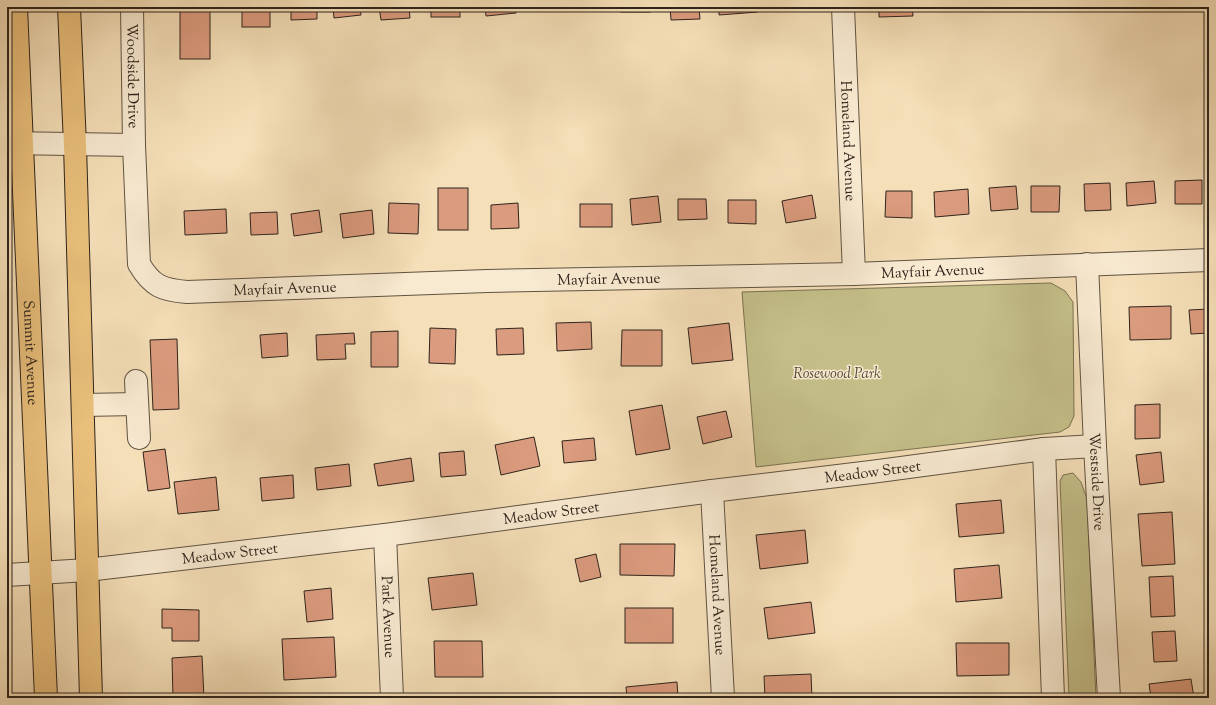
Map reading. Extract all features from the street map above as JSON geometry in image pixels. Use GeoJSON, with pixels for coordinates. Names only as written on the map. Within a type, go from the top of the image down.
{"type":"FeatureCollection","features":[{"type":"Feature","properties":{"kind":"main road","name":"Summit Avenue"},"geometry":{"type":"LineString","coordinates":[[16,7],[15,143],[41,573],[46,698]]}},
{"type":"Feature","properties":{"kind":"main road"},"geometry":{"type":"LineString","coordinates":[[69,7],[76,145],[87,570],[92,698]]}},
{"type":"Feature","properties":{"kind":"street","name":"Woodside Drive"},"geometry":{"type":"LineString","coordinates":[[132,7],[134,145]]}},
{"type":"Feature","properties":{"kind":"street","name":"Homeland Avenue"},"geometry":{"type":"LineString","coordinates":[[843,7],[854,274]]}},
{"type":"Feature","properties":{"kind":"street"},"geometry":{"type":"LineString","coordinates":[[15,143],[134,145]]}},
{"type":"Feature","properties":{"kind":"street","name":"Mayfair Avenue"},"geometry":{"type":"LineString","coordinates":[[134,145],[139,264],[146,275],[157,285],[168,291],[187,292],[494,281],[854,274],[1209,260]]}},
{"type":"Feature","properties":{"kind":"street","name":"Westside Drive"},"geometry":{"type":"LineString","coordinates":[[1087,264],[1095,446],[1109,698]]}},
{"type":"Feature","properties":{"kind":"street"},"geometry":{"type":"LineString","coordinates":[[136,381],[139,438]]}},
{"type":"Feature","properties":{"kind":"street"},"geometry":{"type":"LineString","coordinates":[[83,405],[137,404]]}},
{"type":"Feature","properties":{"kind":"street","name":"Meadow Street"},"geometry":{"type":"LineString","coordinates":[[7,575],[87,570],[385,535],[712,491],[1044,449],[1095,446]]}},
{"type":"Feature","properties":{"kind":"street"},"geometry":{"type":"LineString","coordinates":[[1044,449],[1053,698]]}},
{"type":"Feature","properties":{"kind":"street","name":"Homeland Avenue"},"geometry":{"type":"LineString","coordinates":[[712,491],[723,698]]}},
{"type":"Feature","properties":{"kind":"street","name":"Park Avenue"},"geometry":{"type":"LineString","coordinates":[[385,535],[392,698]]}},
{"type":"Feature","properties":{"kind":"green space","name":"Rosewood Park"},"geometry":{"type":"Polygon","coordinates":[[[1051,283],[1065,291],[1073,302],[1074,416],[1069,427],[1060,432],[756,467],[742,292],[1051,283]]]}},
{"type":"Feature","properties":{"kind":"green space"},"geometry":{"type":"Polygon","coordinates":[[[1073,473],[1081,482],[1087,499],[1096,698],[1069,698],[1060,481],[1063,475],[1073,473]]]}},
{"type":"Feature","properties":{"kind":"building"},"geometry":{"type":"Polygon","coordinates":[[[180,7],[210,7],[210,59],[180,59],[180,7]]]}},
{"type":"Feature","properties":{"kind":"building"},"geometry":{"type":"Polygon","coordinates":[[[242,7],[270,7],[270,27],[242,27],[242,7]]]}},
{"type":"Feature","properties":{"kind":"building"},"geometry":{"type":"Polygon","coordinates":[[[291,7],[317,7],[317,19],[291,20],[291,7]]]}},
{"type":"Feature","properties":{"kind":"building"},"geometry":{"type":"Polygon","coordinates":[[[333,7],[360,7],[361,15],[334,18],[333,7]]]}},
{"type":"Feature","properties":{"kind":"building"},"geometry":{"type":"Polygon","coordinates":[[[379,7],[409,7],[410,18],[381,20],[379,7]]]}},
{"type":"Feature","properties":{"kind":"building"},"geometry":{"type":"Polygon","coordinates":[[[431,7],[460,7],[460,17],[431,17],[431,7]]]}},
{"type":"Feature","properties":{"kind":"building"},"geometry":{"type":"Polygon","coordinates":[[[485,7],[516,7],[516,13],[486,16],[485,7]]]}},
{"type":"Feature","properties":{"kind":"building"},"geometry":{"type":"Polygon","coordinates":[[[532,7],[556,7],[532,9],[532,7]]]}},
{"type":"Feature","properties":{"kind":"building"},"geometry":{"type":"Polygon","coordinates":[[[581,7],[602,7],[581,9],[581,7]]]}},
{"type":"Feature","properties":{"kind":"building"},"geometry":{"type":"Polygon","coordinates":[[[621,7],[650,7],[650,12],[621,12],[621,7]]]}},
{"type":"Feature","properties":{"kind":"building"},"geometry":{"type":"Polygon","coordinates":[[[670,7],[699,7],[700,19],[671,20],[670,7]]]}},
{"type":"Feature","properties":{"kind":"building"},"geometry":{"type":"Polygon","coordinates":[[[719,7],[757,7],[758,12],[719,15],[719,7]]]}},
{"type":"Feature","properties":{"kind":"building"},"geometry":{"type":"Polygon","coordinates":[[[879,7],[912,7],[913,16],[879,17],[879,7]]]}},
{"type":"Feature","properties":{"kind":"building"},"geometry":{"type":"Polygon","coordinates":[[[1202,180],[1202,204],[1175,204],[1175,181],[1202,180]]]}},
{"type":"Feature","properties":{"kind":"building"},"geometry":{"type":"Polygon","coordinates":[[[1154,181],[1156,203],[1127,206],[1126,183],[1154,181]]]}},
{"type":"Feature","properties":{"kind":"building"},"geometry":{"type":"Polygon","coordinates":[[[1110,183],[1111,210],[1085,211],[1084,184],[1110,183]]]}},
{"type":"Feature","properties":{"kind":"building"},"geometry":{"type":"Polygon","coordinates":[[[1016,186],[1018,209],[991,211],[989,188],[1016,186]]]}},
{"type":"Feature","properties":{"kind":"building"},"geometry":{"type":"Polygon","coordinates":[[[1031,186],[1060,186],[1059,212],[1031,212],[1031,186]]]}},
{"type":"Feature","properties":{"kind":"building"},"geometry":{"type":"Polygon","coordinates":[[[438,188],[468,188],[468,230],[438,230],[438,188]]]}},
{"type":"Feature","properties":{"kind":"building"},"geometry":{"type":"Polygon","coordinates":[[[968,189],[969,214],[935,217],[934,192],[968,189]]]}},
{"type":"Feature","properties":{"kind":"building"},"geometry":{"type":"Polygon","coordinates":[[[886,191],[912,191],[912,218],[885,217],[886,191]]]}},
{"type":"Feature","properties":{"kind":"building"},"geometry":{"type":"Polygon","coordinates":[[[812,195],[816,218],[786,223],[782,201],[812,195]]]}},
{"type":"Feature","properties":{"kind":"building"},"geometry":{"type":"Polygon","coordinates":[[[658,196],[661,222],[632,225],[630,199],[658,196]]]}},
{"type":"Feature","properties":{"kind":"building"},"geometry":{"type":"Polygon","coordinates":[[[678,199],[706,199],[707,219],[678,220],[678,199]]]}},
{"type":"Feature","properties":{"kind":"building"},"geometry":{"type":"Polygon","coordinates":[[[728,200],[756,200],[756,224],[728,223],[728,200]]]}},
{"type":"Feature","properties":{"kind":"building"},"geometry":{"type":"Polygon","coordinates":[[[389,203],[419,204],[418,234],[388,233],[389,203]]]}},
{"type":"Feature","properties":{"kind":"building"},"geometry":{"type":"Polygon","coordinates":[[[518,203],[519,228],[491,229],[491,205],[518,203]]]}},
{"type":"Feature","properties":{"kind":"building"},"geometry":{"type":"Polygon","coordinates":[[[580,204],[612,204],[612,227],[580,227],[580,204]]]}},
{"type":"Feature","properties":{"kind":"building"},"geometry":{"type":"Polygon","coordinates":[[[226,209],[227,233],[185,235],[184,211],[226,209]]]}},
{"type":"Feature","properties":{"kind":"building"},"geometry":{"type":"Polygon","coordinates":[[[319,210],[322,232],[294,236],[291,214],[319,210]]]}},
{"type":"Feature","properties":{"kind":"building"},"geometry":{"type":"Polygon","coordinates":[[[372,210],[374,234],[343,238],[340,214],[372,210]]]}},
{"type":"Feature","properties":{"kind":"building"},"geometry":{"type":"Polygon","coordinates":[[[277,212],[278,234],[251,235],[250,213],[277,212]]]}},
{"type":"Feature","properties":{"kind":"building"},"geometry":{"type":"Polygon","coordinates":[[[1171,306],[1171,339],[1130,340],[1129,307],[1171,306]]]}},
{"type":"Feature","properties":{"kind":"building"},"geometry":{"type":"Polygon","coordinates":[[[1209,309],[1209,333],[1191,334],[1189,310],[1209,309]]]}},
{"type":"Feature","properties":{"kind":"building"},"geometry":{"type":"Polygon","coordinates":[[[591,322],[592,349],[557,351],[556,323],[591,322]]]}},
{"type":"Feature","properties":{"kind":"building"},"geometry":{"type":"Polygon","coordinates":[[[729,323],[733,360],[692,364],[688,328],[729,323]]]}},
{"type":"Feature","properties":{"kind":"building"},"geometry":{"type":"Polygon","coordinates":[[[430,328],[456,329],[455,364],[429,363],[430,328]]]}},
{"type":"Feature","properties":{"kind":"building"},"geometry":{"type":"Polygon","coordinates":[[[523,328],[524,354],[497,355],[496,329],[523,328]]]}},
{"type":"Feature","properties":{"kind":"building"},"geometry":{"type":"Polygon","coordinates":[[[622,330],[662,330],[662,366],[621,366],[622,330]]]}},
{"type":"Feature","properties":{"kind":"building"},"geometry":{"type":"Polygon","coordinates":[[[398,331],[398,367],[371,367],[371,332],[398,331]]]}},
{"type":"Feature","properties":{"kind":"building"},"geometry":{"type":"Polygon","coordinates":[[[287,333],[288,356],[262,358],[260,335],[287,333]]]}},
{"type":"Feature","properties":{"kind":"building"},"geometry":{"type":"Polygon","coordinates":[[[354,333],[355,344],[345,344],[346,359],[317,360],[316,335],[354,333]]]}},
{"type":"Feature","properties":{"kind":"building"},"geometry":{"type":"Polygon","coordinates":[[[177,339],[179,409],[153,410],[150,340],[177,339]]]}},
{"type":"Feature","properties":{"kind":"building"},"geometry":{"type":"Polygon","coordinates":[[[1160,404],[1160,438],[1135,439],[1135,405],[1160,404]]]}},
{"type":"Feature","properties":{"kind":"building"},"geometry":{"type":"Polygon","coordinates":[[[662,405],[670,449],[636,455],[629,411],[662,405]]]}},
{"type":"Feature","properties":{"kind":"building"},"geometry":{"type":"Polygon","coordinates":[[[726,411],[732,437],[703,444],[697,417],[726,411]]]}},
{"type":"Feature","properties":{"kind":"building"},"geometry":{"type":"Polygon","coordinates":[[[534,437],[540,466],[501,475],[495,445],[534,437]]]}},
{"type":"Feature","properties":{"kind":"building"},"geometry":{"type":"Polygon","coordinates":[[[594,438],[596,460],[564,463],[562,441],[594,438]]]}},
{"type":"Feature","properties":{"kind":"building"},"geometry":{"type":"Polygon","coordinates":[[[165,449],[170,488],[148,491],[143,452],[165,449]]]}},
{"type":"Feature","properties":{"kind":"building"},"geometry":{"type":"Polygon","coordinates":[[[464,451],[466,475],[441,477],[439,453],[464,451]]]}},
{"type":"Feature","properties":{"kind":"building"},"geometry":{"type":"Polygon","coordinates":[[[1161,452],[1164,482],[1140,485],[1136,455],[1161,452]]]}},
{"type":"Feature","properties":{"kind":"building"},"geometry":{"type":"Polygon","coordinates":[[[411,458],[414,481],[378,486],[374,464],[411,458]]]}},
{"type":"Feature","properties":{"kind":"building"},"geometry":{"type":"Polygon","coordinates":[[[349,464],[351,486],[317,490],[315,468],[349,464]]]}},
{"type":"Feature","properties":{"kind":"building"},"geometry":{"type":"Polygon","coordinates":[[[293,475],[294,498],[262,501],[260,478],[293,475]]]}},
{"type":"Feature","properties":{"kind":"building"},"geometry":{"type":"Polygon","coordinates":[[[216,477],[219,510],[178,514],[174,482],[216,477]]]}},
{"type":"Feature","properties":{"kind":"building"},"geometry":{"type":"Polygon","coordinates":[[[1001,500],[1004,533],[959,537],[956,504],[1001,500]]]}},
{"type":"Feature","properties":{"kind":"building"},"geometry":{"type":"Polygon","coordinates":[[[1172,512],[1175,564],[1142,566],[1138,514],[1172,512]]]}},
{"type":"Feature","properties":{"kind":"building"},"geometry":{"type":"Polygon","coordinates":[[[805,530],[808,563],[760,569],[756,535],[805,530]]]}},
{"type":"Feature","properties":{"kind":"building"},"geometry":{"type":"Polygon","coordinates":[[[620,544],[675,544],[674,576],[620,575],[620,544]]]}},
{"type":"Feature","properties":{"kind":"building"},"geometry":{"type":"Polygon","coordinates":[[[596,554],[601,577],[580,582],[575,559],[596,554]]]}},
{"type":"Feature","properties":{"kind":"building"},"geometry":{"type":"Polygon","coordinates":[[[999,565],[1002,598],[956,602],[954,569],[999,565]]]}},
{"type":"Feature","properties":{"kind":"building"},"geometry":{"type":"Polygon","coordinates":[[[473,573],[477,605],[432,610],[428,578],[473,573]]]}},
{"type":"Feature","properties":{"kind":"building"},"geometry":{"type":"Polygon","coordinates":[[[1173,576],[1175,616],[1151,617],[1149,577],[1173,576]]]}},
{"type":"Feature","properties":{"kind":"building"},"geometry":{"type":"Polygon","coordinates":[[[331,588],[333,619],[307,622],[304,591],[331,588]]]}},
{"type":"Feature","properties":{"kind":"building"},"geometry":{"type":"Polygon","coordinates":[[[811,602],[815,633],[768,639],[764,608],[811,602]]]}},
{"type":"Feature","properties":{"kind":"building"},"geometry":{"type":"Polygon","coordinates":[[[625,608],[673,608],[673,643],[625,643],[625,608]]]}},
{"type":"Feature","properties":{"kind":"building"},"geometry":{"type":"Polygon","coordinates":[[[162,609],[199,610],[199,641],[172,641],[172,628],[162,628],[162,609]]]}},
{"type":"Feature","properties":{"kind":"building"},"geometry":{"type":"Polygon","coordinates":[[[1175,631],[1177,661],[1154,662],[1152,632],[1175,631]]]}},
{"type":"Feature","properties":{"kind":"building"},"geometry":{"type":"Polygon","coordinates":[[[334,637],[336,677],[284,680],[282,639],[334,637]]]}},
{"type":"Feature","properties":{"kind":"building"},"geometry":{"type":"Polygon","coordinates":[[[434,641],[482,641],[483,677],[435,677],[434,641]]]}},
{"type":"Feature","properties":{"kind":"building"},"geometry":{"type":"Polygon","coordinates":[[[956,643],[1009,643],[1009,675],[957,676],[956,643]]]}},
{"type":"Feature","properties":{"kind":"building"},"geometry":{"type":"Polygon","coordinates":[[[202,656],[204,698],[173,698],[172,658],[202,656]]]}},
{"type":"Feature","properties":{"kind":"building"},"geometry":{"type":"Polygon","coordinates":[[[811,674],[812,698],[765,698],[764,676],[811,674]]]}},
{"type":"Feature","properties":{"kind":"building"},"geometry":{"type":"Polygon","coordinates":[[[1191,679],[1194,698],[1151,698],[1149,684],[1191,679]]]}},
{"type":"Feature","properties":{"kind":"building"},"geometry":{"type":"Polygon","coordinates":[[[677,682],[678,698],[627,698],[626,687],[677,682]]]}}]}
